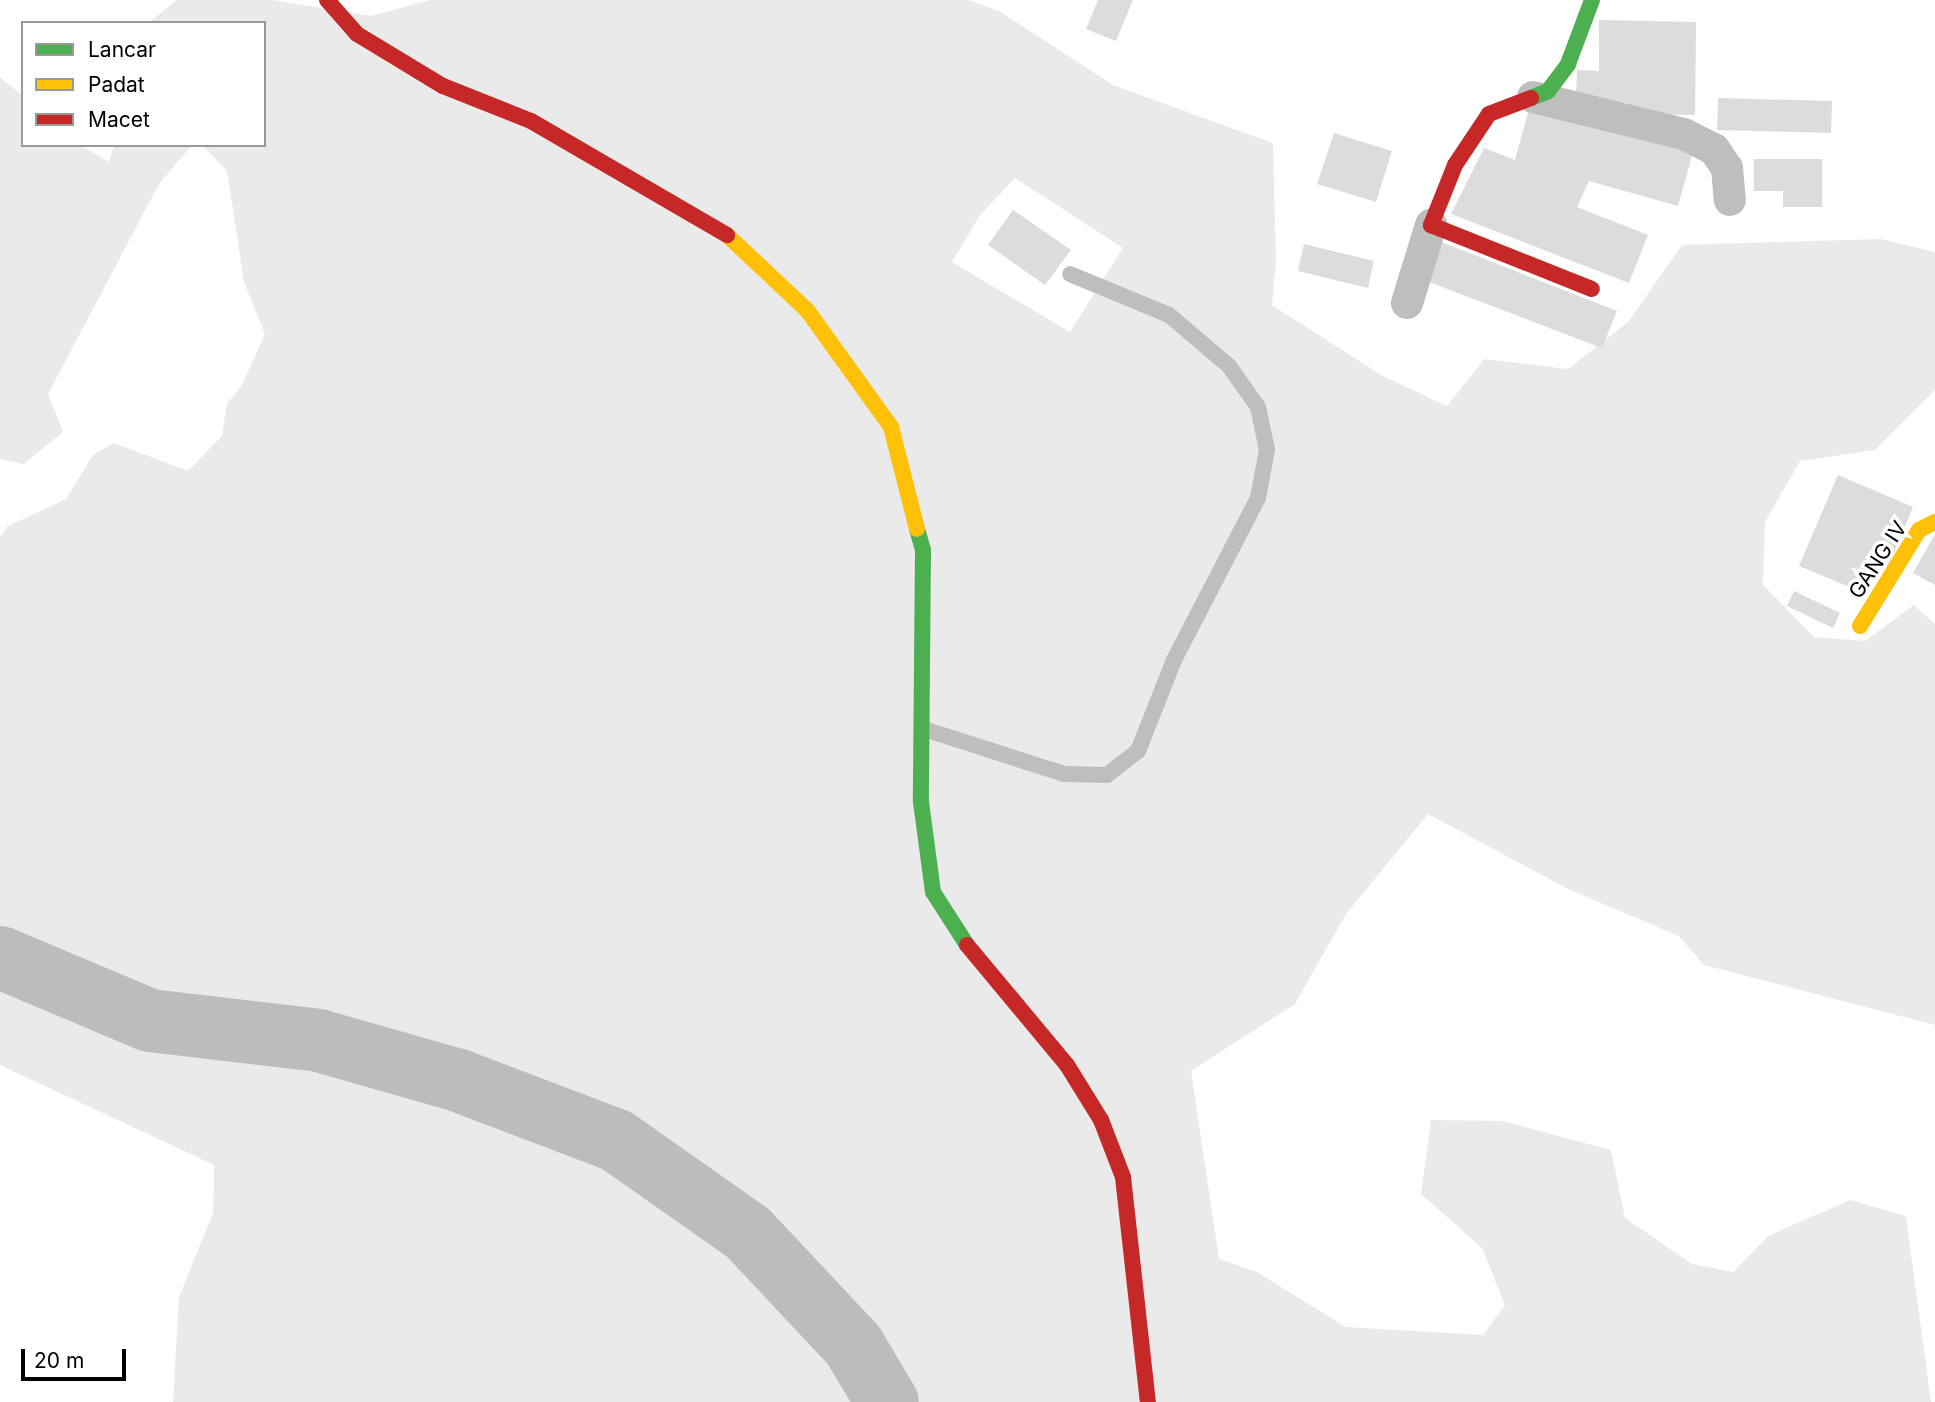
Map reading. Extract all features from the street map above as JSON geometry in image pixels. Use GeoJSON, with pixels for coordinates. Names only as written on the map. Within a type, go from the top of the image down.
{"type":"FeatureCollection","features":[{"type":"Feature","properties":{"kind":"main road"},"geometry":{"type":"LineString","coordinates":[[327,0],[357,34],[443,86],[531,121],[718,225],[807,310],[891,427],[923,550],[924,729],[921,802],[933,892],[980,966],[1067,1065],[1114,1151],[1123,1177],[1148,1402]]}},
{"type":"Feature","properties":{"kind":"main road"},"geometry":{"type":"LineString","coordinates":[[1592,0],[1568,64],[1548,91],[1489,114],[1455,164],[1431,225],[1592,289]]}},
{"type":"Feature","properties":{"kind":"main road","name":"GANG IV"},"geometry":{"type":"LineString","coordinates":[[1860,626],[1919,530],[1935,522]]}},
{"type":"Feature","properties":{"kind":"street"},"geometry":{"type":"LineString","coordinates":[[1533,97],[1684,134],[1714,149],[1727,168],[1730,200]]}},
{"type":"Feature","properties":{"kind":"street"},"geometry":{"type":"LineString","coordinates":[[1407,303],[1431,225]]}},
{"type":"Feature","properties":{"kind":"lane"},"geometry":{"type":"LineString","coordinates":[[924,729],[1064,774],[1107,775],[1138,751],[1174,660],[1258,498],[1267,450],[1260,418],[1230,366],[1169,315],[1070,274]]}},
{"type":"Feature","properties":{"kind":"shaded area"},"geometry":{"type":"Polygon","coordinates":[[[177,0],[272,0],[371,16],[430,0],[968,0],[999,11],[1113,85],[1273,143],[1276,261],[1272,305],[1381,375],[1447,406],[1484,359],[1568,369],[1628,322],[1682,245],[1881,239],[1935,252],[1935,390],[1875,450],[1800,461],[1765,522],[1763,585],[1814,637],[1865,641],[1914,605],[1935,624],[1935,1025],[1704,965],[1679,936],[1568,889],[1428,814],[1346,914],[1295,1004],[1191,1071],[1219,1259],[1257,1272],[1346,1327],[1483,1335],[1505,1305],[1482,1248],[1421,1194],[1431,1120],[1503,1121],[1611,1150],[1625,1218],[1692,1264],[1733,1272],[1768,1236],[1850,1200],[1906,1216],[1931,1402],[173,1402],[179,1297],[213,1213],[214,1165],[0,1065],[0,537],[8,526],[66,499],[93,455],[114,443],[188,471],[222,436],[227,404],[242,385],[265,334],[244,282],[227,171],[204,147],[266,147],[266,21],[151,21],[177,0]],[[1015,178],[980,215],[952,262],[1070,332],[1123,248],[1015,178]]]}},
{"type":"Feature","properties":{"kind":"shaded area"},"geometry":{"type":"Polygon","coordinates":[[[0,77],[21,94],[21,147],[83,147],[109,162],[113,147],[190,147],[159,184],[48,394],[63,432],[24,464],[0,459],[0,77]]]}},
{"type":"Feature","properties":{"kind":"building"},"geometry":{"type":"Polygon","coordinates":[[[1098,0],[1133,0],[1116,41],[1086,29],[1098,0]]]}},
{"type":"Feature","properties":{"kind":"building"},"geometry":{"type":"Polygon","coordinates":[[[1599,20],[1696,22],[1695,115],[1628,114],[1628,103],[1576,99],[1577,70],[1599,71],[1599,20]]]}},
{"type":"Feature","properties":{"kind":"building"},"geometry":{"type":"Polygon","coordinates":[[[1718,98],[1832,101],[1831,133],[1717,130],[1718,98]]]}},
{"type":"Feature","properties":{"kind":"building"},"geometry":{"type":"Polygon","coordinates":[[[1529,109],[1694,149],[1678,206],[1589,181],[1577,207],[1648,235],[1629,283],[1451,214],[1484,148],[1515,160],[1529,109]]]}},
{"type":"Feature","properties":{"kind":"building"},"geometry":{"type":"Polygon","coordinates":[[[1334,133],[1392,151],[1376,202],[1317,184],[1334,133]]]}},
{"type":"Feature","properties":{"kind":"building"},"geometry":{"type":"Polygon","coordinates":[[[1754,159],[1822,159],[1822,207],[1783,207],[1783,191],[1754,191],[1754,159]]]}},
{"type":"Feature","properties":{"kind":"building"},"geometry":{"type":"Polygon","coordinates":[[[1013,210],[1071,250],[1045,285],[988,245],[1013,210]]]}},
{"type":"Feature","properties":{"kind":"building"},"geometry":{"type":"Polygon","coordinates":[[[1439,241],[1617,311],[1602,348],[1424,280],[1439,241]]]}},
{"type":"Feature","properties":{"kind":"building"},"geometry":{"type":"Polygon","coordinates":[[[1304,244],[1374,261],[1368,288],[1298,271],[1304,244]]]}},
{"type":"Feature","properties":{"kind":"building"},"geometry":{"type":"Polygon","coordinates":[[[1838,475],[1913,507],[1888,567],[1873,560],[1859,591],[1799,566],[1838,475]]]}},
{"type":"Feature","properties":{"kind":"building"},"geometry":{"type":"Polygon","coordinates":[[[1935,534],[1935,585],[1913,573],[1935,534]]]}},
{"type":"Feature","properties":{"kind":"building"},"geometry":{"type":"Polygon","coordinates":[[[1794,591],[1840,613],[1833,628],[1787,606],[1794,591]]]}},
{"type":"Feature","properties":{"kind":"waterway"},"geometry":{"type":"LineString","coordinates":[[0,957],[149,1020],[318,1040],[458,1080],[616,1140],[747,1232],[853,1345],[887,1402]]}},
{"type":"Feature","properties":{"kind":"traffic: fast"},"geometry":{"type":"LineString","coordinates":[[1531,98],[1548,91],[1568,64],[1592,0]]}},
{"type":"Feature","properties":{"kind":"traffic: fast"},"geometry":{"type":"LineString","coordinates":[[917,529],[923,550],[921,802],[933,892],[967,945]]}},
{"type":"Feature","properties":{"kind":"traffic: slow"},"geometry":{"type":"LineString","coordinates":[[727,235],[807,310],[891,427],[917,529]]}},
{"type":"Feature","properties":{"kind":"traffic: slow"},"geometry":{"type":"LineString","coordinates":[[1860,626],[1919,530],[1935,522]]}},
{"type":"Feature","properties":{"kind":"traffic: jam"},"geometry":{"type":"LineString","coordinates":[[327,0],[357,34],[443,86],[531,121],[727,235]]}},
{"type":"Feature","properties":{"kind":"traffic: jam"},"geometry":{"type":"LineString","coordinates":[[1531,98],[1489,114],[1455,165],[1431,225],[1592,289]]}},
{"type":"Feature","properties":{"kind":"traffic: jam"},"geometry":{"type":"LineString","coordinates":[[967,945],[1067,1065],[1101,1120],[1123,1177],[1148,1402]]}}]}
